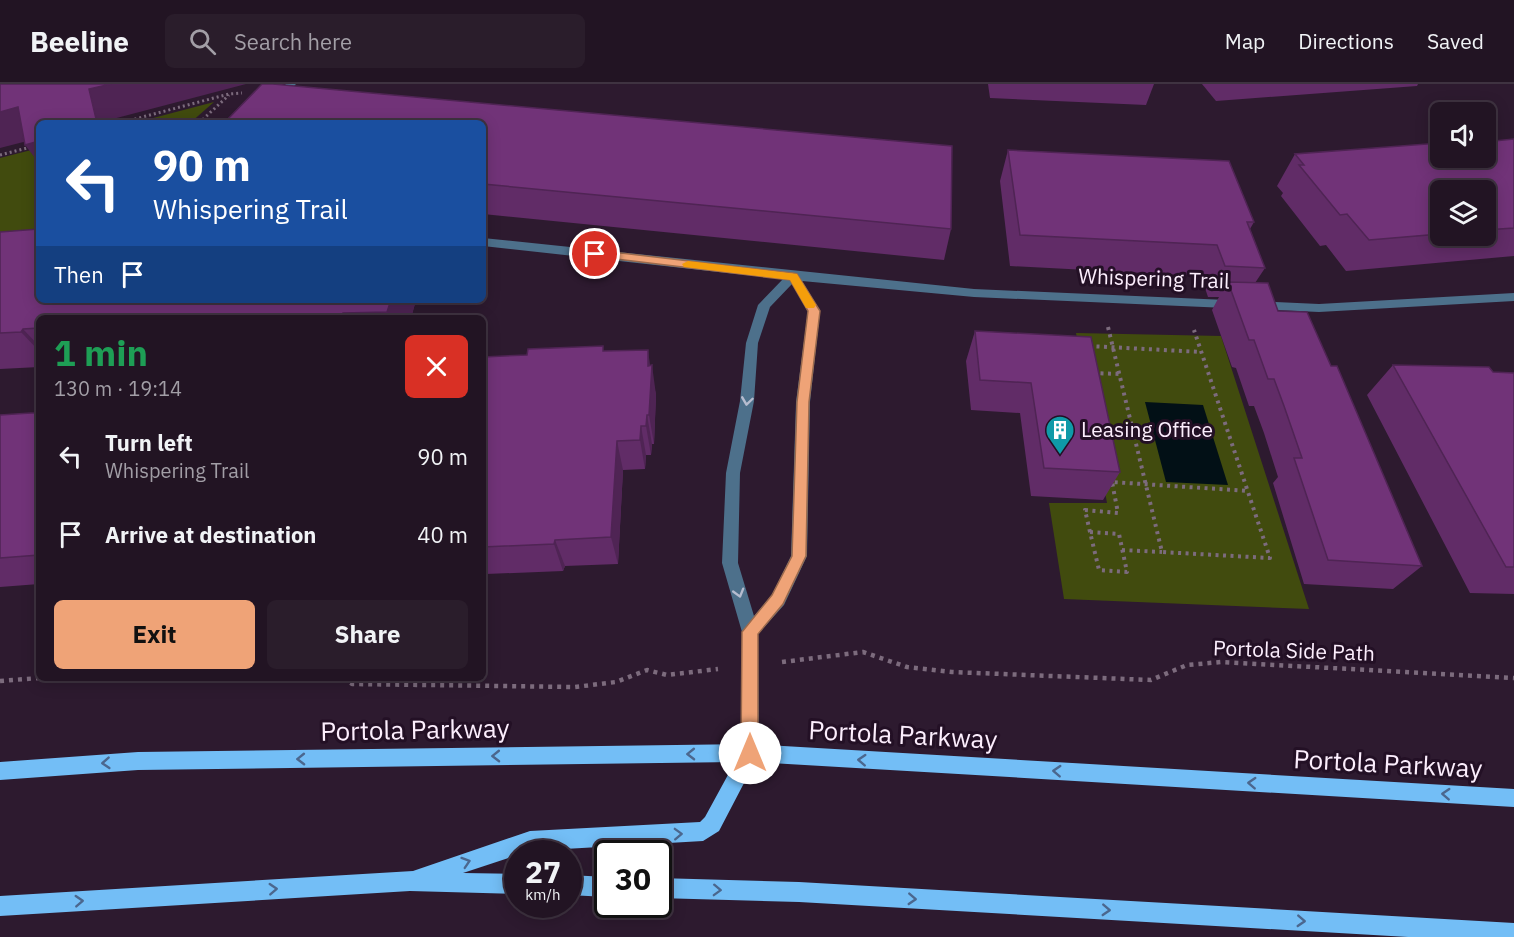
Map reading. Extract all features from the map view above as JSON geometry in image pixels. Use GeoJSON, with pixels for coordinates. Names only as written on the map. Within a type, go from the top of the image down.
{"type":"FeatureCollection","features":[{"type":"Feature","properties":{"kind":"main road","name":"Portola Parkway"},"geometry":{"type":"LineString","coordinates":[[0,771],[138,761],[750,753],[1514,798]]}},
{"type":"Feature","properties":{"kind":"main road"},"geometry":{"type":"LineString","coordinates":[[410,881],[530,841],[703,831],[712,824],[750,753]]}},
{"type":"Feature","properties":{"kind":"main road"},"geometry":{"type":"LineString","coordinates":[[0,906],[410,881],[504,884]]}},
{"type":"Feature","properties":{"kind":"main road"},"geometry":{"type":"LineString","coordinates":[[672,888],[811,893],[1514,933]]}},
{"type":"Feature","properties":{"kind":"street"},"geometry":{"type":"LineString","coordinates":[[255,120],[291,84]]}},
{"type":"Feature","properties":{"kind":"street","name":"Whispering Trail"},"geometry":{"type":"LineString","coordinates":[[486,242],[974,293],[1296,307],[1514,297]]}},
{"type":"Feature","properties":{"kind":"street"},"geometry":{"type":"LineString","coordinates":[[750,632],[778,600],[799,556],[803,402],[814,311],[793,276],[764,305],[752,343],[747,401],[733,474],[730,563],[750,632],[750,753]]}},
{"type":"Feature","properties":{"kind":"path"},"geometry":{"type":"LineString","coordinates":[[131,120],[229,94],[252,93]]}},
{"type":"Feature","properties":{"kind":"path"},"geometry":{"type":"LineString","coordinates":[[202,120],[229,94]]}},
{"type":"Feature","properties":{"kind":"path"},"geometry":{"type":"LineString","coordinates":[[0,155],[36,146]]}},
{"type":"Feature","properties":{"kind":"path"},"geometry":{"type":"LineString","coordinates":[[1108,326],[1162,552]]}},
{"type":"Feature","properties":{"kind":"path"},"geometry":{"type":"LineString","coordinates":[[1122,550],[1270,558],[1194,330]]}},
{"type":"Feature","properties":{"kind":"path"},"geometry":{"type":"LineString","coordinates":[[1082,346],[1201,352]]}},
{"type":"Feature","properties":{"kind":"path"},"geometry":{"type":"LineString","coordinates":[[1087,373],[1120,374]]}},
{"type":"Feature","properties":{"kind":"path"},"geometry":{"type":"LineString","coordinates":[[1089,532],[1119,534],[1127,572],[1099,570],[1089,532],[1085,510],[1118,513],[1112,482],[1248,491]]}},
{"type":"Feature","properties":{"kind":"path","name":"Portola Side Path"},"geometry":{"type":"LineString","coordinates":[[863,652],[907,667],[952,672],[1151,680],[1187,665],[1221,662],[1514,678]]}},
{"type":"Feature","properties":{"kind":"path"},"geometry":{"type":"LineString","coordinates":[[348,681],[352,684],[575,687],[616,682],[647,670],[655,670],[667,675]]}},
{"type":"Feature","properties":{"kind":"path"},"geometry":{"type":"LineString","coordinates":[[0,681],[36,678]]}},
{"type":"Feature","properties":{"kind":"green space"},"geometry":{"type":"Polygon","coordinates":[[[214,102],[193,120],[145,120],[214,102]]]}},
{"type":"Feature","properties":{"kind":"green space"},"geometry":{"type":"Polygon","coordinates":[[[36,149],[36,256],[0,258],[0,158],[36,149]]]}},
{"type":"Feature","properties":{"kind":"green space"},"geometry":{"type":"Polygon","coordinates":[[[1076,333],[1221,336],[1309,609],[1064,599],[1049,503],[1107,503],[1076,333]]]}},
{"type":"Feature","properties":{"kind":"shaded area"},"geometry":{"type":"Polygon","coordinates":[[[1145,402],[1203,405],[1228,485],[1166,482],[1145,402]]]}},
{"type":"Feature","properties":{"kind":"building"},"geometry":{"type":"Polygon","coordinates":[[[0,84],[111,84],[89,89],[96,120],[36,120],[36,142],[25,145],[18,107],[0,112],[0,84]]]}},
{"type":"Feature","properties":{"kind":"building"},"geometry":{"type":"Polygon","coordinates":[[[262,84],[273,84],[952,146],[951,229],[486,184],[486,120],[227,120],[262,84]]]}},
{"type":"Feature","properties":{"kind":"building"},"geometry":{"type":"Polygon","coordinates":[[[1514,139],[1514,228],[1496,229],[1496,180],[1430,180],[1430,235],[1369,240],[1347,214],[1340,215],[1299,165],[1304,165],[1295,154],[1430,144],[1430,168],[1496,168],[1496,141],[1514,139]]]}},
{"type":"Feature","properties":{"kind":"building"},"geometry":{"type":"Polygon","coordinates":[[[1008,150],[1229,161],[1254,222],[1247,222],[1265,268],[1225,266],[1217,245],[1020,235],[1008,150]]]}},
{"type":"Feature","properties":{"kind":"building"},"geometry":{"type":"Polygon","coordinates":[[[36,229],[36,303],[390,303],[387,312],[343,313],[343,315],[36,315],[36,328],[0,333],[0,232],[36,229]]]}},
{"type":"Feature","properties":{"kind":"building"},"geometry":{"type":"Polygon","coordinates":[[[1228,282],[1268,283],[1278,311],[1307,312],[1331,366],[1337,366],[1422,566],[1328,560],[1294,458],[1302,458],[1284,406],[1274,379],[1268,379],[1254,340],[1249,340],[1228,282]]]}},
{"type":"Feature","properties":{"kind":"building"},"geometry":{"type":"Polygon","coordinates":[[[975,331],[1091,337],[1120,472],[1044,468],[1031,383],[980,380],[975,331]]]}},
{"type":"Feature","properties":{"kind":"building"},"geometry":{"type":"Polygon","coordinates":[[[603,346],[603,351],[648,350],[648,366],[652,365],[649,415],[647,415],[646,426],[641,426],[640,440],[617,441],[611,537],[555,540],[554,544],[486,547],[486,357],[527,355],[528,349],[603,346]]]}},
{"type":"Feature","properties":{"kind":"building"},"geometry":{"type":"Polygon","coordinates":[[[1393,365],[1489,367],[1493,372],[1514,373],[1514,567],[1506,567],[1393,365]]]}},
{"type":"Feature","properties":{"kind":"building"},"geometry":{"type":"Polygon","coordinates":[[[36,413],[36,555],[0,558],[0,415],[36,413]]]}},
{"type":"Feature","properties":{"kind":"slow traffic"},"geometry":{"type":"LineString","coordinates":[[688,264],[793,276],[810,305]]}},
{"type":"Feature","properties":{"kind":"place","name":"Leasing Office"},"geometry":{"type":"Point","coordinates":[1060,456]}},
{"type":"Feature","properties":{"kind":"route"},"geometry":{"type":"LineString","coordinates":[[595,254],[793,276],[814,311],[803,402],[799,556],[778,600],[750,632],[750,753]]}}]}
